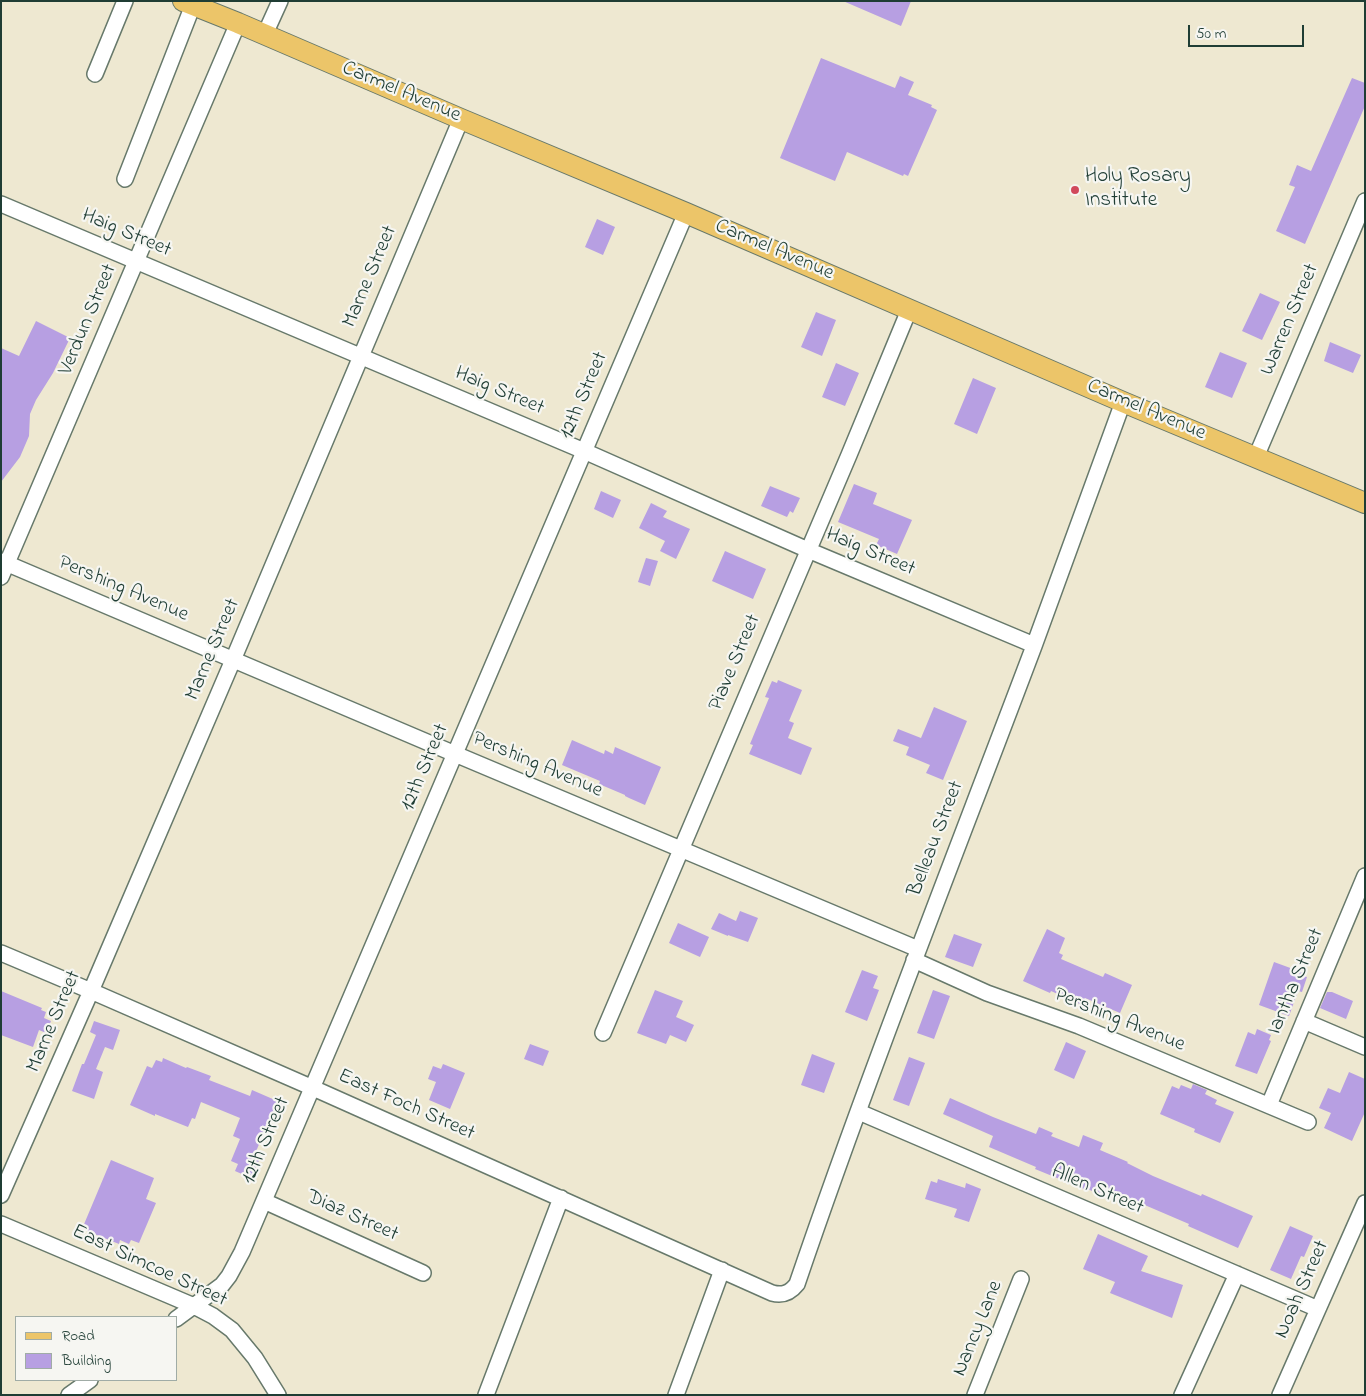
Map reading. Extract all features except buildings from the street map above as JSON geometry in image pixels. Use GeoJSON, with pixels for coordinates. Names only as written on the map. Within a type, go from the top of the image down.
{"type":"FeatureCollection","features":[{"type":"Feature","properties":{"kind":"main road","name":"Carmel Avenue"},"geometry":{"type":"LineString","coordinates":[[188,3],[686,213],[1123,402],[1365,503]]}},
{"type":"Feature","properties":{"kind":"street"},"geometry":{"type":"LineString","coordinates":[[95,74],[125,1]]}},
{"type":"Feature","properties":{"kind":"street"},"geometry":{"type":"LineString","coordinates":[[265,34],[278,2]]}},
{"type":"Feature","properties":{"kind":"street"},"geometry":{"type":"LineString","coordinates":[[125,179],[188,3]]}},
{"type":"Feature","properties":{"kind":"street","name":"Verdun Street"},"geometry":{"type":"LineString","coordinates":[[3,567],[137,261],[238,23]]}},
{"type":"Feature","properties":{"kind":"street","name":"Marne Street"},"geometry":{"type":"LineString","coordinates":[[1,1196],[233,660],[461,119]]}},
{"type":"Feature","properties":{"kind":"street","name":"Warren Street"},"geometry":{"type":"LineString","coordinates":[[1256,456],[1365,201]]}},
{"type":"Feature","properties":{"kind":"street","name":"Haig Street"},"geometry":{"type":"LineString","coordinates":[[1,204],[584,451],[808,550],[1034,645]]}},
{"type":"Feature","properties":{"kind":"street","name":"12th Street"},"geometry":{"type":"LineString","coordinates":[[178,1318],[222,1285],[242,1252],[686,213]]}},
{"type":"Feature","properties":{"kind":"street","name":"Piave Street"},"geometry":{"type":"LineString","coordinates":[[603,1033],[909,310]]}},
{"type":"Feature","properties":{"kind":"street","name":"Belleau Street"},"geometry":{"type":"LineString","coordinates":[[792,1290],[797,1284],[916,954],[1034,645],[1123,402]]}},
{"type":"Feature","properties":{"kind":"street","name":"Pershing Avenue"},"geometry":{"type":"LineString","coordinates":[[3,567],[233,660],[681,849],[916,954],[987,993],[1079,1026],[1308,1122]]}},
{"type":"Feature","properties":{"kind":"street","name":"Iantha Street"},"geometry":{"type":"LineString","coordinates":[[1268,1105],[1365,876]]}},
{"type":"Feature","properties":{"kind":"street","name":"East Foch Street"},"geometry":{"type":"LineString","coordinates":[[1,953],[313,1088],[772,1293],[781,1294],[792,1290]]}},
{"type":"Feature","properties":{"kind":"street"},"geometry":{"type":"LineString","coordinates":[[1304,1021],[1365,1047]]}},
{"type":"Feature","properties":{"kind":"street","name":"Allen Street"},"geometry":{"type":"LineString","coordinates":[[859,1112],[1318,1309]]}},
{"type":"Feature","properties":{"kind":"street"},"geometry":{"type":"LineString","coordinates":[[486,1395],[562,1198]]}},
{"type":"Feature","properties":{"kind":"street","name":"Diaz Street"},"geometry":{"type":"LineString","coordinates":[[264,1201],[423,1273]]}},
{"type":"Feature","properties":{"kind":"street","name":"Noah Street"},"geometry":{"type":"LineString","coordinates":[[1280,1395],[1365,1203]]}},
{"type":"Feature","properties":{"kind":"street","name":"East Simcoe Street"},"geometry":{"type":"LineString","coordinates":[[1,1224],[194,1306],[213,1316],[232,1330],[255,1358],[278,1395]]}},
{"type":"Feature","properties":{"kind":"street"},"geometry":{"type":"LineString","coordinates":[[676,1395],[722,1270]]}},
{"type":"Feature","properties":{"kind":"street"},"geometry":{"type":"LineString","coordinates":[[1182,1395],[1237,1274]]}},
{"type":"Feature","properties":{"kind":"street","name":"Nancy Lane"},"geometry":{"type":"LineString","coordinates":[[975,1395],[1021,1279]]}},
{"type":"Feature","properties":{"kind":"street"},"geometry":{"type":"LineString","coordinates":[[69,1395],[89,1381]]}},
{"type":"Feature","properties":{"kind":"place","name":"Holy Rosary Institute"},"geometry":{"type":"Point","coordinates":[1075,190]}}]}
